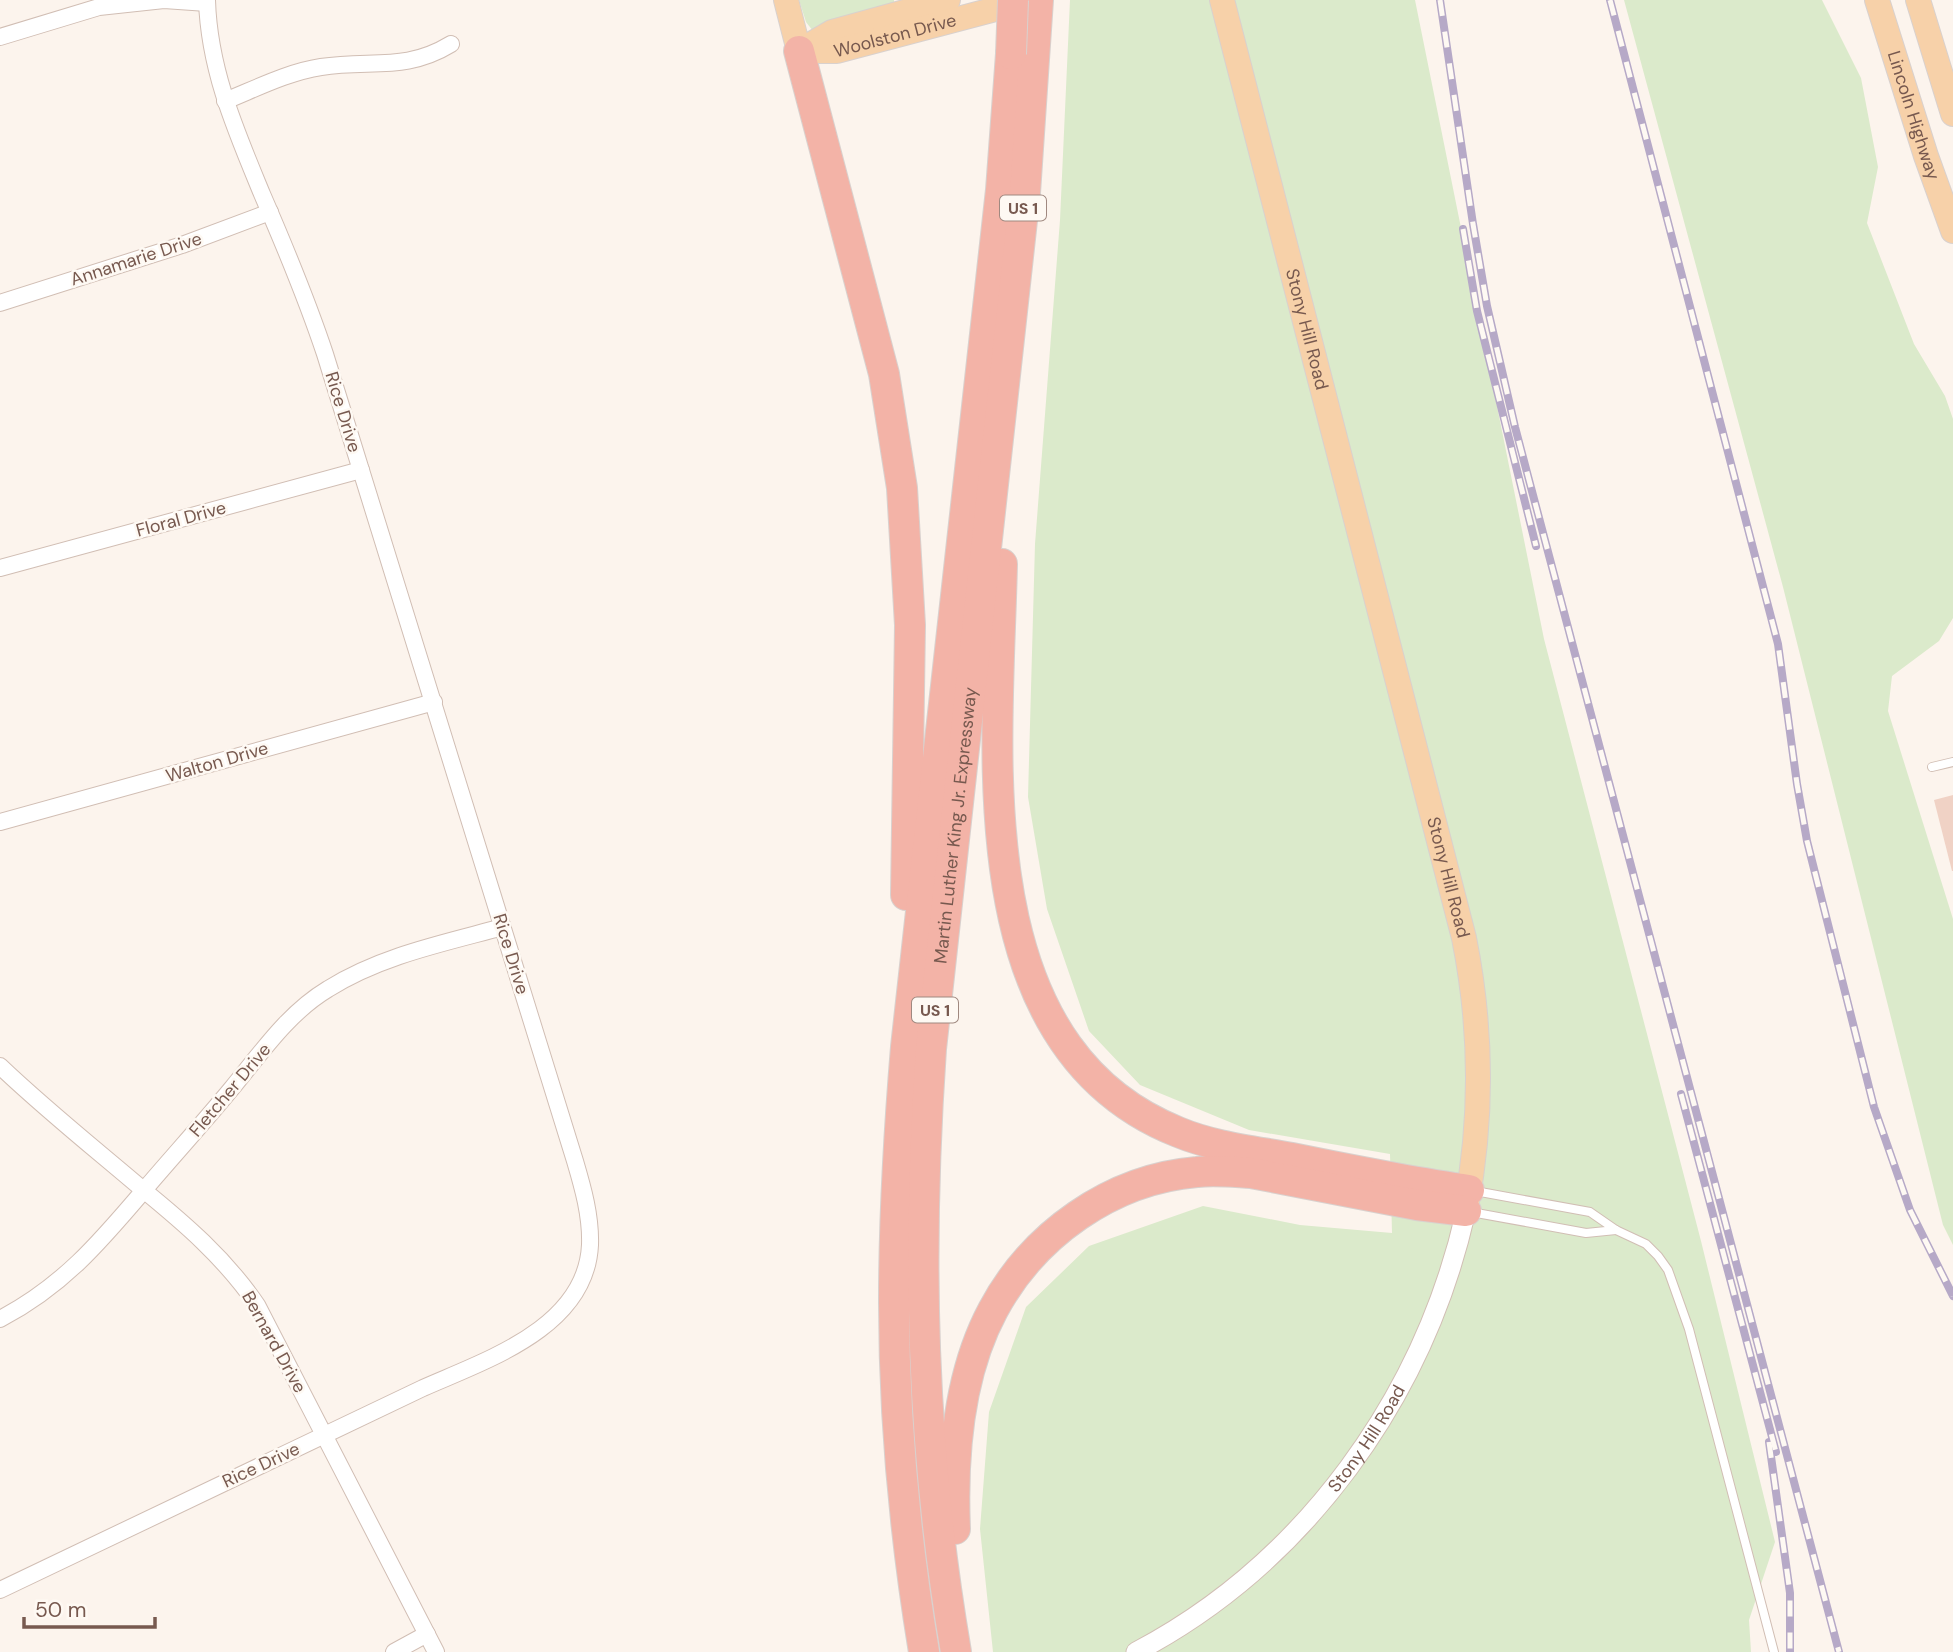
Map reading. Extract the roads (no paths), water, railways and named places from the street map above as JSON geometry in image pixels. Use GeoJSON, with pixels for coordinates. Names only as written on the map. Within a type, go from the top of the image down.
{"type":"FeatureCollection","features":[{"type":"Feature","properties":{"kind":"highway","name":"Martin Luther King Jr. Expressway"},"geometry":{"type":"LineString","coordinates":[[958,1652],[941,1559],[927,1418],[922,1304],[923,1177],[931,1049],[1025,193],[1023,50],[1013,0]]}},
{"type":"Feature","properties":{"kind":"highway","name":"Martin Luther King Jr. Expressway"},"geometry":{"type":"LineString","coordinates":[[924,1652],[904,1499],[895,1369],[894,1240],[901,1111],[999,204],[1023,50],[1038,0]]}},
{"type":"Feature","properties":{"kind":"highway"},"geometry":{"type":"LineString","coordinates":[[799,51],[878,349],[891,411],[903,502],[909,575],[911,673],[901,1111]]}},
{"type":"Feature","properties":{"kind":"highway"},"geometry":{"type":"LineString","coordinates":[[1006,370],[999,819],[1008,883],[1021,944],[1029,971],[1050,1018],[1080,1060],[1114,1096],[1135,1111],[1177,1132],[1220,1145],[1421,1183],[1467,1201]]}},
{"type":"Feature","properties":{"kind":"highway"},"geometry":{"type":"LineString","coordinates":[[958,1652],[955,1479],[966,1387],[992,1311],[1021,1267],[1058,1229],[1107,1198],[1132,1187],[1198,1171],[1251,1173],[1417,1205],[1467,1201]]}},
{"type":"Feature","properties":{"kind":"main road"},"geometry":{"type":"LineString","coordinates":[[786,0],[799,51]]}},
{"type":"Feature","properties":{"kind":"main road","name":"Woolston Drive"},"geometry":{"type":"LineString","coordinates":[[799,51],[832,32],[948,0]]}},
{"type":"Feature","properties":{"kind":"main road","name":"Woolston Drive"},"geometry":{"type":"LineString","coordinates":[[799,51],[837,51],[1030,0]]}},
{"type":"Feature","properties":{"kind":"main road","name":"Stony Hill Road"},"geometry":{"type":"LineString","coordinates":[[1222,0],[1464,938],[1475,1005],[1480,1071],[1477,1134],[1467,1201]]}},
{"type":"Feature","properties":{"kind":"main road","name":"Lincoln Highway"},"geometry":{"type":"LineString","coordinates":[[1877,0],[1921,144],[1953,231]]}},
{"type":"Feature","properties":{"kind":"main road"},"geometry":{"type":"LineString","coordinates":[[1918,0],[1953,114]]}},
{"type":"Feature","properties":{"kind":"street"},"geometry":{"type":"LineString","coordinates":[[0,37],[99,7],[164,0],[206,1]]}},
{"type":"Feature","properties":{"kind":"street","name":"Rice Drive"},"geometry":{"type":"LineString","coordinates":[[0,1590],[485,1360],[537,1331],[558,1314],[573,1296],[581,1282],[590,1247],[586,1201],[310,309],[215,72],[206,1]]}},
{"type":"Feature","properties":{"kind":"street"},"geometry":{"type":"LineString","coordinates":[[225,101],[318,67],[416,61],[451,44]]}},
{"type":"Feature","properties":{"kind":"street","name":"Annamarie Drive"},"geometry":{"type":"LineString","coordinates":[[0,303],[182,245],[270,212]]}},
{"type":"Feature","properties":{"kind":"street","name":"Floral Drive"},"geometry":{"type":"LineString","coordinates":[[0,568],[361,470]]}},
{"type":"Feature","properties":{"kind":"street","name":"Walton Drive"},"geometry":{"type":"LineString","coordinates":[[0,822],[433,702]]}},
{"type":"Feature","properties":{"kind":"street","name":"Fletcher Drive"},"geometry":{"type":"LineString","coordinates":[[0,1320],[50,1289],[73,1270],[207,1118],[281,1028],[305,1005],[327,989],[377,965],[503,927]]}},
{"type":"Feature","properties":{"kind":"street","name":"Bernard Drive"},"geometry":{"type":"LineString","coordinates":[[0,1066],[27,1092],[195,1233],[247,1290],[436,1652]]}},
{"type":"Feature","properties":{"kind":"street","name":"Stony Hill Road"},"geometry":{"type":"LineString","coordinates":[[1136,1652],[1204,1610],[1234,1587],[1289,1537],[1341,1479],[1385,1414],[1421,1348],[1447,1282],[1467,1201]]}},
{"type":"Feature","properties":{"kind":"street"},"geometry":{"type":"LineString","coordinates":[[394,1652],[427,1634]]}},
{"type":"Feature","properties":{"kind":"lane"},"geometry":{"type":"LineString","coordinates":[[1932,767],[1953,762]]}},
{"type":"Feature","properties":{"kind":"lane"},"geometry":{"type":"LineString","coordinates":[[1467,1201],[1586,1233],[1616,1230]]}},
{"type":"Feature","properties":{"kind":"lane"},"geometry":{"type":"LineString","coordinates":[[1467,1201],[1590,1212],[1616,1230],[1633,1236],[1652,1250],[1663,1263],[1675,1286],[1689,1329],[1774,1652]]}},
{"type":"Feature","properties":{"kind":"railway"},"geometry":{"type":"LineString","coordinates":[[1440,0],[1487,306],[1515,427],[1839,1652]]}},
{"type":"Feature","properties":{"kind":"railway"},"geometry":{"type":"LineString","coordinates":[[1610,0],[1778,644],[1807,841],[1874,1107],[1910,1210],[1953,1296]]}},
{"type":"Feature","properties":{"kind":"railway"},"geometry":{"type":"LineString","coordinates":[[1463,229],[1477,311],[1536,546]]}},
{"type":"Feature","properties":{"kind":"railway"},"geometry":{"type":"LineString","coordinates":[[1681,1094],[1776,1452]]}},
{"type":"Feature","properties":{"kind":"railway"},"geometry":{"type":"LineString","coordinates":[[1769,1442],[1790,1593],[1790,1652]]}}]}
